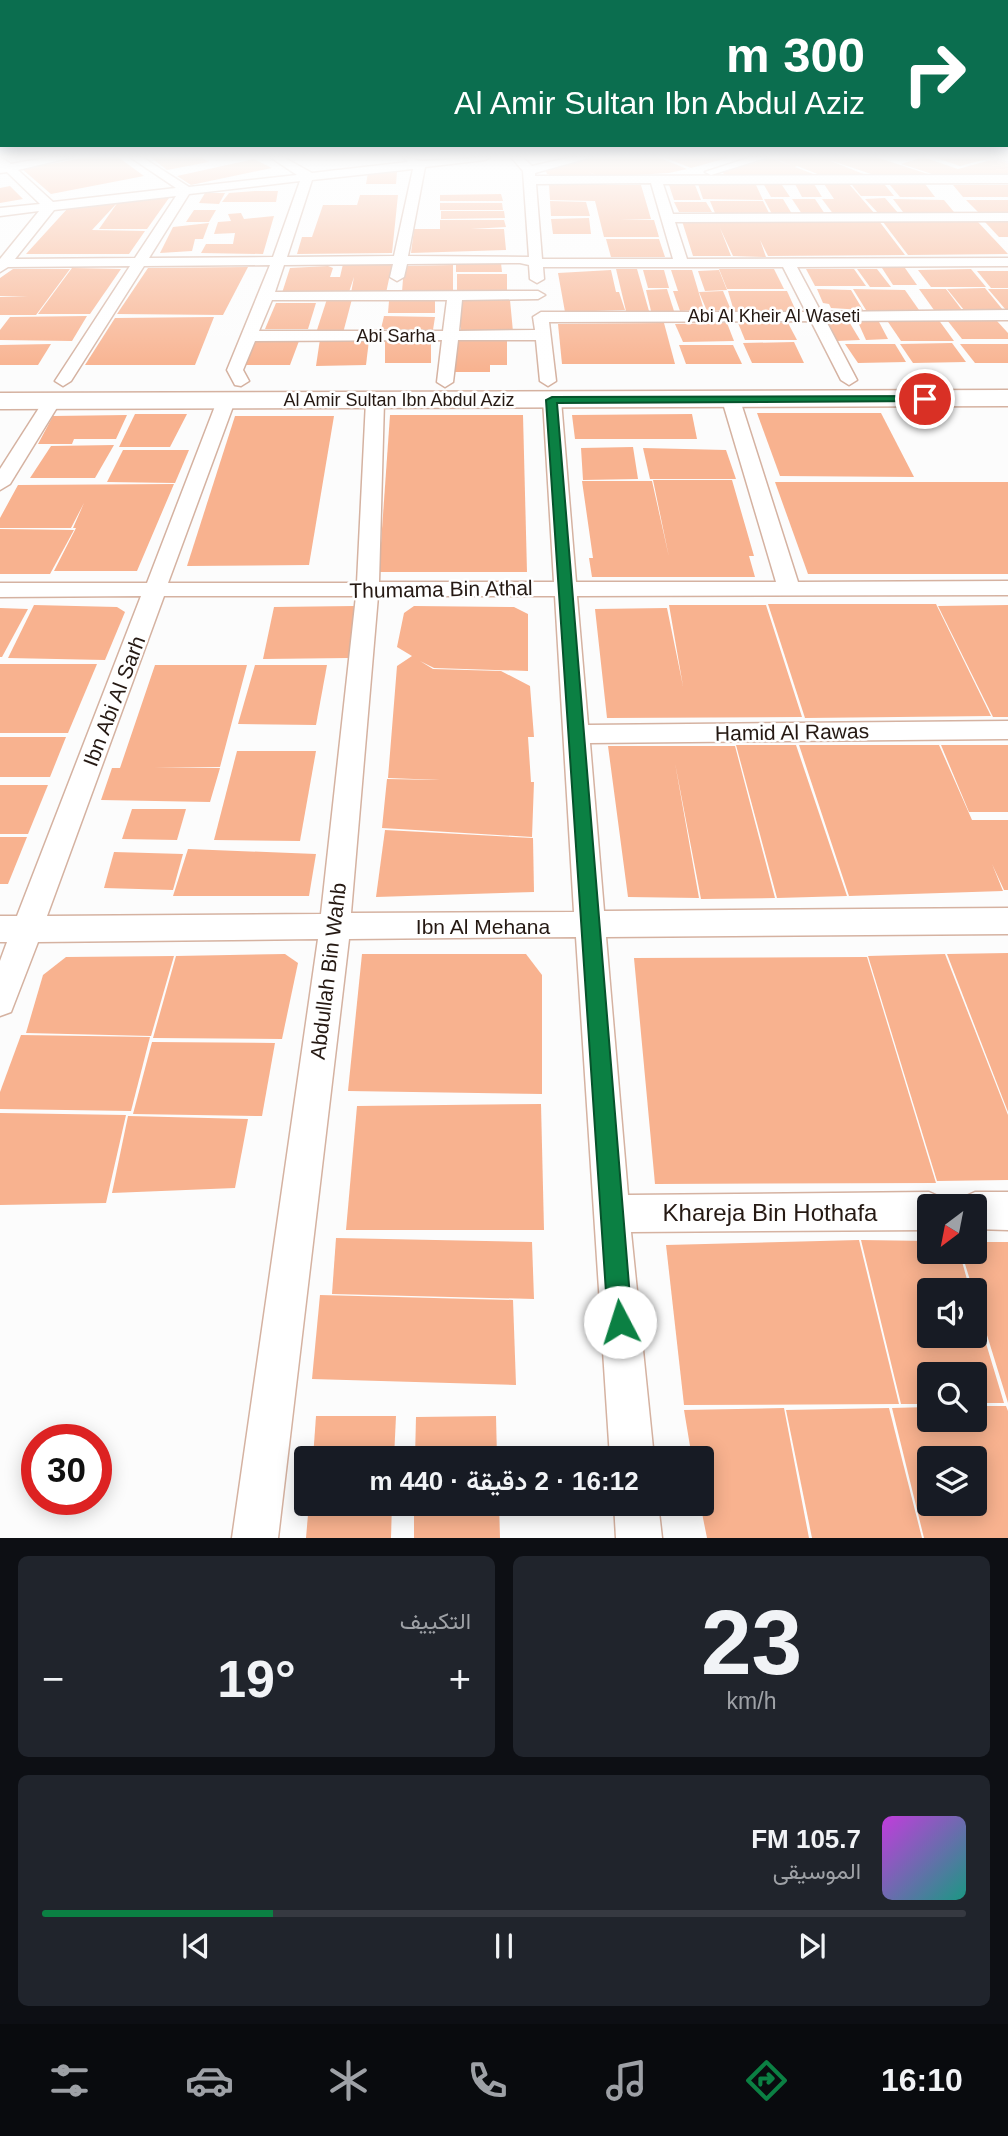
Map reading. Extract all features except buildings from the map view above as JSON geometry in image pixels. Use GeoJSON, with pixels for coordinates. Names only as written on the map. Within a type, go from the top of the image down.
{"type":"FeatureCollection","features":[{"type":"Feature","properties":{"kind":"street"},"geometry":{"type":"LineString","coordinates":[[1,265],[31,229]]}},
{"type":"Feature","properties":{"kind":"street"},"geometry":{"type":"LineString","coordinates":[[0,484],[160,229]]}},
{"type":"Feature","properties":{"kind":"street","name":"Ibn Abi Al Sarh"},"geometry":{"type":"LineString","coordinates":[[0,1002],[14,929],[155,592],[233,391],[236,370],[289,229]]}},
{"type":"Feature","properties":{"kind":"street"},"geometry":{"type":"LineString","coordinates":[[394,296],[406,229]]}},
{"type":"Feature","properties":{"kind":"street"},"geometry":{"type":"LineString","coordinates":[[533,229],[566,588],[611,1214],[631,1446]]}},
{"type":"Feature","properties":{"kind":"street"},"geometry":{"type":"LineString","coordinates":[[670,229],[681,262]]}},
{"type":"Feature","properties":{"kind":"street"},"geometry":{"type":"LineString","coordinates":[[1,265],[520,259],[536,262],[1008,262]]}},
{"type":"Feature","properties":{"kind":"street"},"geometry":{"type":"LineString","coordinates":[[788,263],[849,380]]}},
{"type":"Feature","properties":{"kind":"street"},"geometry":{"type":"LineString","coordinates":[[266,296],[538,295]]}},
{"type":"Feature","properties":{"kind":"street"},"geometry":{"type":"LineString","coordinates":[[445,382],[455,296]]}},
{"type":"Feature","properties":{"kind":"street","name":"Abi Al Kheir Al Waseti"},"geometry":{"type":"LineString","coordinates":[[541,318],[1008,315]]}},
{"type":"Feature","properties":{"kind":"street","name":"Abi Sarha"},"geometry":{"type":"LineString","coordinates":[[249,336],[542,335]]}},
{"type":"Feature","properties":{"kind":"street","name":"Al Amir Sultan Ibn Abdul Aziz"},"geometry":{"type":"LineString","coordinates":[[233,391],[375,401],[550,391],[849,380],[1008,380]]}},
{"type":"Feature","properties":{"kind":"street","name":"Al Amir Sultan Ibn Abdul Aziz"},"geometry":{"type":"LineString","coordinates":[[0,382],[57,391],[233,391],[445,382],[550,391],[731,400],[1008,398]]}},
{"type":"Feature","properties":{"kind":"street","name":"Al Amir Sultan Ibn Abdul Aziz"},"geometry":{"type":"LineString","coordinates":[[0,401],[57,391]]}},
{"type":"Feature","properties":{"kind":"street"},"geometry":{"type":"LineString","coordinates":[[731,400],[789,588]]}},
{"type":"Feature","properties":{"kind":"street","name":"Abdullah Bin Wahb"},"geometry":{"type":"LineString","coordinates":[[255,1538],[335,926],[368,590],[375,401]]}},
{"type":"Feature","properties":{"kind":"street","name":"Thumama Bin Athal"},"geometry":{"type":"LineString","coordinates":[[0,590],[155,592],[1008,588]]}},
{"type":"Feature","properties":{"kind":"street","name":"Hamid Al Rawas"},"geometry":{"type":"LineString","coordinates":[[577,734],[1008,730]]}},
{"type":"Feature","properties":{"kind":"street","name":"Ibn Al Mehana"},"geometry":{"type":"LineString","coordinates":[[14,929],[1008,921]]}},
{"type":"Feature","properties":{"kind":"street"},"geometry":{"type":"LineString","coordinates":[[987,1211],[1008,1210]]}},
{"type":"Feature","properties":{"kind":"street","name":"Khareja Bin Hothafa"},"geometry":{"type":"LineString","coordinates":[[611,1214],[917,1211]]}},
{"type":"Feature","properties":{"kind":"street"},"geometry":{"type":"LineString","coordinates":[[637,1516],[639,1538]]}},
{"type":"Feature","properties":{"kind":"route"},"geometry":{"type":"LineString","coordinates":[[620,1322],[552,400],[925,399]]}}]}
